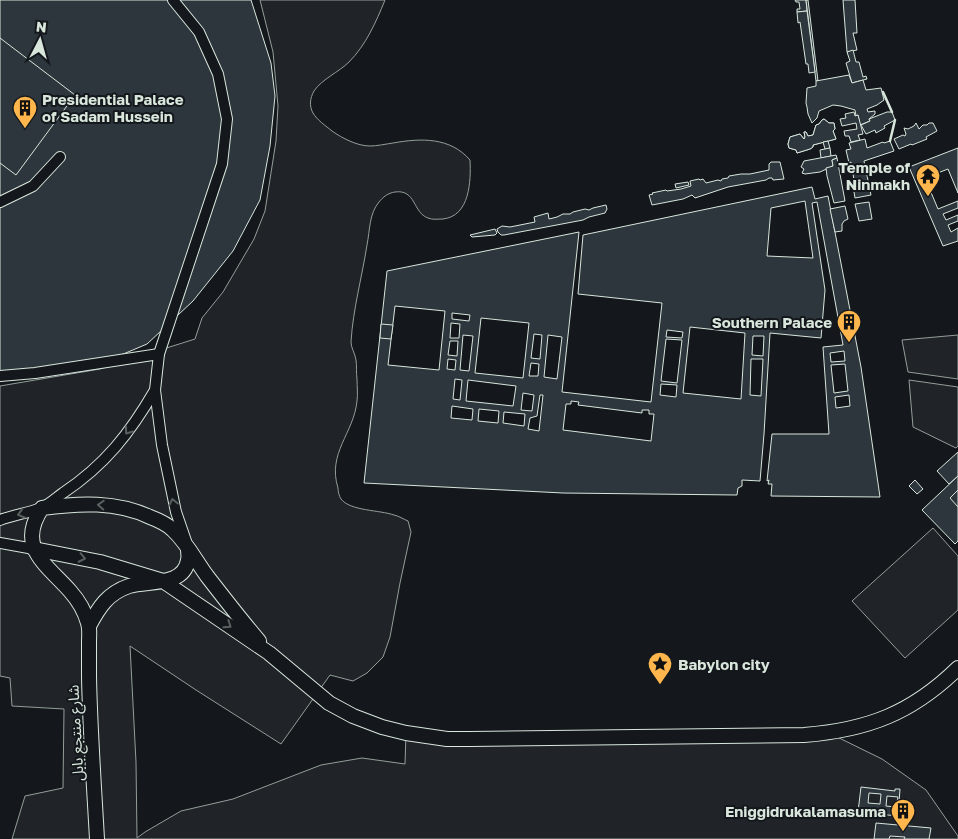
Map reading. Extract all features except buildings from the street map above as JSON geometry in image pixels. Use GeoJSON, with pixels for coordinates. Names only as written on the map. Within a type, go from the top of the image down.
{"type":"FeatureCollection","features":[{"type":"Feature","properties":{"kind":"street"},"geometry":{"type":"LineString","coordinates":[[163,582],[174,579],[183,572],[188,562],[188,549],[170,489],[162,445],[155,390],[159,354],[222,164],[227,119],[218,74],[199,32],[173,0]]}},
{"type":"Feature","properties":{"kind":"street"},"geometry":{"type":"LineString","coordinates":[[0,202],[33,186],[60,157]]}},
{"type":"Feature","properties":{"kind":"street"},"geometry":{"type":"LineString","coordinates":[[0,376],[35,373],[159,354]]}},
{"type":"Feature","properties":{"kind":"street"},"geometry":{"type":"LineString","coordinates":[[34,549],[32,530],[34,521],[42,508],[87,475],[109,455],[143,410],[155,390]]}},
{"type":"Feature","properties":{"kind":"street"},"geometry":{"type":"LineString","coordinates":[[0,520],[42,508],[106,504],[144,514],[159,521],[173,530],[226,601],[269,654]]}},
{"type":"Feature","properties":{"kind":"street"},"geometry":{"type":"LineString","coordinates":[[0,543],[100,562],[163,582],[269,654],[329,703],[352,716],[406,733],[446,739],[804,735],[828,733],[883,719],[910,706],[934,690],[958,668]]}},
{"type":"Feature","properties":{"kind":"street","name":"شارع منتجع بابل"},"geometry":{"type":"LineString","coordinates":[[34,549],[41,561],[78,602],[89,626],[89,677],[97,839]]}},
{"type":"Feature","properties":{"kind":"street","name":"شارع منتجع بابل"},"geometry":{"type":"LineString","coordinates":[[89,626],[103,602],[116,592],[145,582],[163,582]]}},
{"type":"Feature","properties":{"kind":"shaded area"},"geometry":{"type":"Polygon","coordinates":[[[260,0],[385,0],[361,48],[345,66],[321,83],[314,91],[310,102],[313,113],[332,131],[360,145],[373,146],[424,140],[444,143],[453,147],[470,160],[469,187],[464,205],[452,216],[443,219],[428,218],[419,211],[407,194],[395,192],[386,195],[379,202],[370,222],[351,342],[356,362],[357,401],[355,412],[338,454],[336,476],[339,495],[345,503],[358,508],[388,513],[399,517],[408,521],[411,532],[390,637],[383,657],[367,673],[353,681],[330,675],[281,744],[130,646],[136,762],[137,838],[181,811],[233,799],[321,765],[362,758],[405,764],[406,733],[829,733],[882,759],[926,790],[958,836],[958,839],[12,839],[25,796],[63,788],[64,709],[12,706],[10,678],[0,676],[0,386],[100,369],[195,339],[202,318],[223,292],[254,239],[265,211],[276,141],[278,106],[273,52],[260,0]]]}},
{"type":"Feature","properties":{"kind":"shaded area"},"geometry":{"type":"Polygon","coordinates":[[[958,335],[958,379],[908,372],[902,340],[958,335]]]}},
{"type":"Feature","properties":{"kind":"shaded area"},"geometry":{"type":"Polygon","coordinates":[[[909,380],[958,387],[958,446],[956,448],[913,427],[909,380]]]}},
{"type":"Feature","properties":{"kind":"shaded area"},"geometry":{"type":"Polygon","coordinates":[[[933,528],[958,556],[958,610],[905,658],[852,601],[933,528]]]}},
{"type":"Feature","properties":{"kind":"wall"},"geometry":{"type":"LineString","coordinates":[[883,92],[892,112]]}},
{"type":"Feature","properties":{"kind":"wall"},"geometry":{"type":"LineString","coordinates":[[890,141],[895,120]]}},
{"type":"Feature","properties":{"kind":"place","name":"Presidential Palace of Sadam Hussein"},"geometry":{"type":"Point","coordinates":[25,129]}},
{"type":"Feature","properties":{"kind":"place","name":"Temple of Ninmakh"},"geometry":{"type":"Point","coordinates":[928,197]}},
{"type":"Feature","properties":{"kind":"place","name":"Southern Palace"},"geometry":{"type":"Point","coordinates":[849,343]}},
{"type":"Feature","properties":{"kind":"place","name":"Babylon city"},"geometry":{"type":"Point","coordinates":[660,685]}},
{"type":"Feature","properties":{"kind":"place","name":"Eniggidrukalamasuma"},"geometry":{"type":"Point","coordinates":[903,832]}}]}
